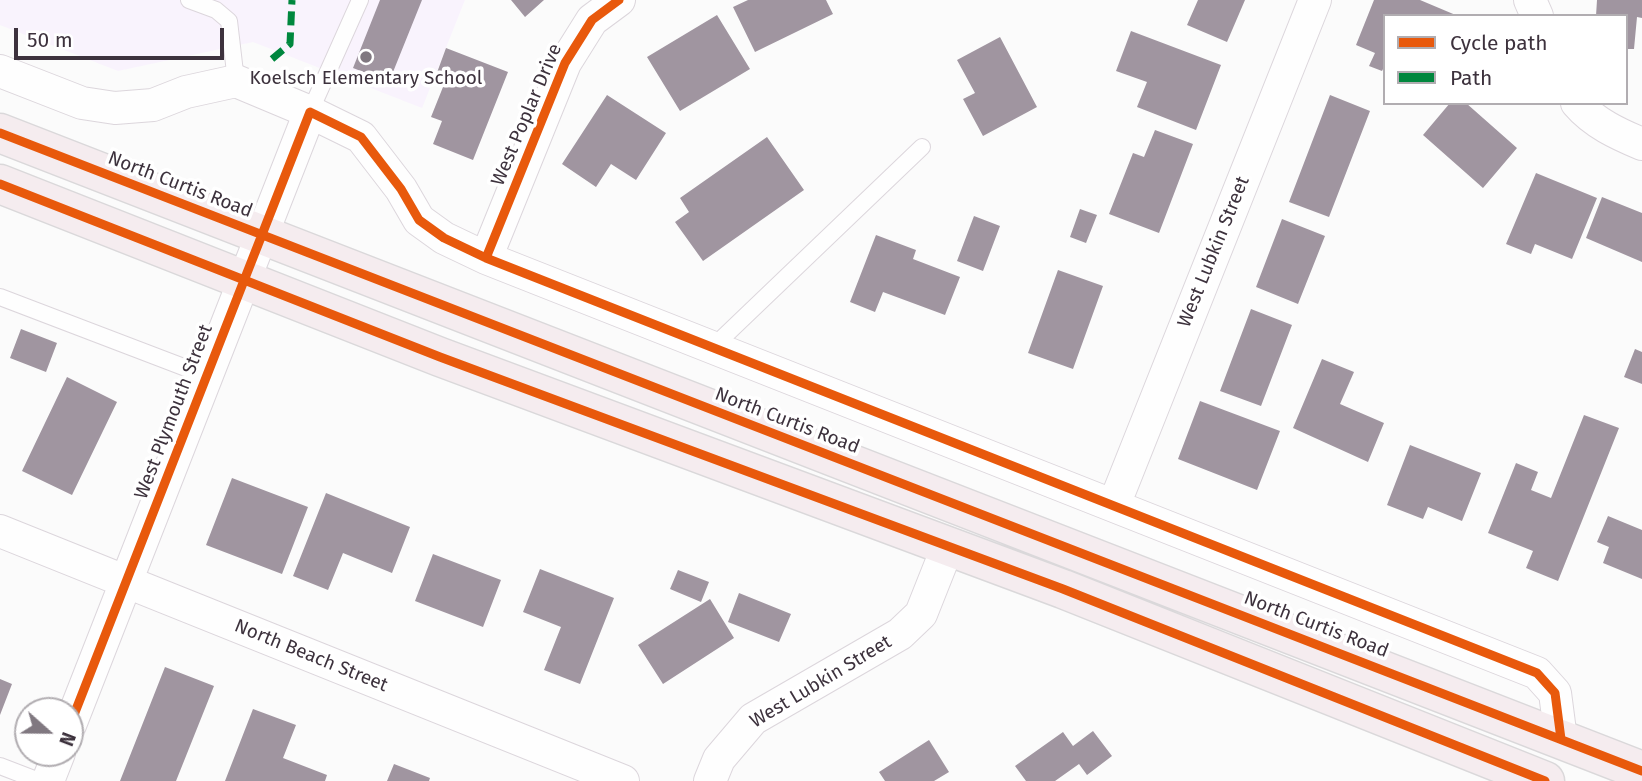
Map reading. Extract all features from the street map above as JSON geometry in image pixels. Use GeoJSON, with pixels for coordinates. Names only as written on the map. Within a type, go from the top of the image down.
{"type":"FeatureCollection","features":[{"type":"Feature","properties":{"kind":"main road","name":"North Curtis Road"},"geometry":{"type":"LineString","coordinates":[[0,133],[1642,771]]}},
{"type":"Feature","properties":{"kind":"main road"},"geometry":{"type":"LineString","coordinates":[[0,184],[245,278],[440,357],[1063,589],[1545,781]]}},
{"type":"Feature","properties":{"kind":"street","name":"West Poplar Drive"},"geometry":{"type":"LineString","coordinates":[[486,258],[565,63],[592,20],[619,0]]}},
{"type":"Feature","properties":{"kind":"street","name":"West Lubkin Street"},"geometry":{"type":"LineString","coordinates":[[1114,505],[1315,0]]}},
{"type":"Feature","properties":{"kind":"street"},"geometry":{"type":"LineString","coordinates":[[0,71],[82,103],[115,108],[153,105],[186,92],[236,81]]}},
{"type":"Feature","properties":{"kind":"street","name":"North Curtis Road"},"geometry":{"type":"LineString","coordinates":[[236,81],[361,137],[401,189],[419,220],[444,238],[486,258],[1537,673],[1555,693],[1561,739]]}},
{"type":"Feature","properties":{"kind":"street"},"geometry":{"type":"LineString","coordinates":[[1579,105],[1587,115],[1617,134],[1642,144]]}},
{"type":"Feature","properties":{"kind":"street","name":"West Plymouth Street"},"geometry":{"type":"LineString","coordinates":[[81,697],[310,113]]}},
{"type":"Feature","properties":{"kind":"street","name":"North Beach Street"},"geometry":{"type":"LineString","coordinates":[[0,531],[623,781]]}},
{"type":"Feature","properties":{"kind":"street","name":"West Lubkin Street"},"geometry":{"type":"LineString","coordinates":[[710,781],[719,759],[753,719],[900,634],[921,614],[948,546]]}},
{"type":"Feature","properties":{"kind":"lane"},"geometry":{"type":"LineString","coordinates":[[189,0],[216,10],[229,21],[236,81]]}},
{"type":"Feature","properties":{"kind":"lane"},"geometry":{"type":"LineString","coordinates":[[310,113],[360,0]]}},
{"type":"Feature","properties":{"kind":"lane"},"geometry":{"type":"LineString","coordinates":[[712,348],[922,147]]}},
{"type":"Feature","properties":{"kind":"lane"},"geometry":{"type":"LineString","coordinates":[[0,297],[207,376]]}},
{"type":"Feature","properties":{"kind":"lane"},"geometry":{"type":"LineString","coordinates":[[0,766],[38,781]]}},
{"type":"Feature","properties":{"kind":"shaded area","name":"Koelsch Elementary School"},"geometry":{"type":"Polygon","coordinates":[[[0,0],[465,0],[422,108],[253,42],[118,71],[0,25],[0,0]]]}},
{"type":"Feature","properties":{"kind":"building"},"geometry":{"type":"Polygon","coordinates":[[[380,0],[422,0],[389,82],[353,68],[380,0]]]}},
{"type":"Feature","properties":{"kind":"building"},"geometry":{"type":"Polygon","coordinates":[[[511,0],[544,0],[525,17],[511,0]]]}},
{"type":"Feature","properties":{"kind":"building"},"geometry":{"type":"Polygon","coordinates":[[[748,0],[826,0],[833,14],[755,52],[733,7],[748,0]]]}},
{"type":"Feature","properties":{"kind":"building"},"geometry":{"type":"Polygon","coordinates":[[[1198,0],[1245,0],[1227,42],[1187,25],[1198,0]]]}},
{"type":"Feature","properties":{"kind":"building"},"geometry":{"type":"Polygon","coordinates":[[[1374,0],[1420,0],[1453,14],[1383,14],[1382,71],[1369,66],[1375,53],[1356,45],[1374,0]]]}},
{"type":"Feature","properties":{"kind":"building"},"geometry":{"type":"Polygon","coordinates":[[[1597,0],[1642,0],[1642,18],[1637,17],[1634,49],[1628,49],[1628,14],[1596,14],[1597,0]]]}},
{"type":"Feature","properties":{"kind":"building"},"geometry":{"type":"Polygon","coordinates":[[[717,15],[750,69],[680,111],[647,57],[717,15]]]}},
{"type":"Feature","properties":{"kind":"building"},"geometry":{"type":"Polygon","coordinates":[[[1131,31],[1221,65],[1196,130],[1137,107],[1147,82],[1116,71],[1131,31]]]}},
{"type":"Feature","properties":{"kind":"building"},"geometry":{"type":"Polygon","coordinates":[[[1000,37],[1037,107],[983,136],[963,99],[975,93],[957,60],[1000,37]]]}},
{"type":"Feature","properties":{"kind":"building"},"geometry":{"type":"Polygon","coordinates":[[[446,48],[508,72],[473,160],[433,144],[442,121],[431,117],[445,82],[435,78],[446,48]]]}},
{"type":"Feature","properties":{"kind":"building"},"geometry":{"type":"Polygon","coordinates":[[[607,95],[666,133],[636,180],[611,164],[596,187],[562,164],[607,95]]]}},
{"type":"Feature","properties":{"kind":"building"},"geometry":{"type":"Polygon","coordinates":[[[1330,95],[1370,111],[1329,217],[1289,202],[1330,95]]]}},
{"type":"Feature","properties":{"kind":"building"},"geometry":{"type":"Polygon","coordinates":[[[1448,105],[1468,105],[1517,148],[1483,188],[1423,135],[1448,105]]]}},
{"type":"Feature","properties":{"kind":"building"},"geometry":{"type":"Polygon","coordinates":[[[1155,130],[1193,144],[1159,233],[1109,214],[1133,153],[1144,157],[1155,130]]]}},
{"type":"Feature","properties":{"kind":"building"},"geometry":{"type":"Polygon","coordinates":[[[767,137],[804,190],[703,261],[675,222],[689,212],[680,198],[767,137]]]}},
{"type":"Feature","properties":{"kind":"building"},"geometry":{"type":"Polygon","coordinates":[[[1536,173],[1597,198],[1572,259],[1535,244],[1531,254],[1506,244],[1536,173]]]}},
{"type":"Feature","properties":{"kind":"building"},"geometry":{"type":"Polygon","coordinates":[[[1602,197],[1642,213],[1642,262],[1586,238],[1602,197]]]}},
{"type":"Feature","properties":{"kind":"building"},"geometry":{"type":"Polygon","coordinates":[[[1080,209],[1097,215],[1086,243],[1070,237],[1080,209]]]}},
{"type":"Feature","properties":{"kind":"building"},"geometry":{"type":"Polygon","coordinates":[[[974,216],[1000,226],[983,271],[957,261],[974,216]]]}},
{"type":"Feature","properties":{"kind":"building"},"geometry":{"type":"Polygon","coordinates":[[[1282,219],[1325,236],[1298,304],[1256,287],[1282,219]]]}},
{"type":"Feature","properties":{"kind":"building"},"geometry":{"type":"Polygon","coordinates":[[[876,235],[916,250],[913,259],[960,277],[945,315],[883,292],[875,312],[850,302],[876,235]]]}},
{"type":"Feature","properties":{"kind":"building"},"geometry":{"type":"Polygon","coordinates":[[[1058,270],[1103,286],[1073,369],[1028,353],[1058,270]]]}},
{"type":"Feature","properties":{"kind":"building"},"geometry":{"type":"Polygon","coordinates":[[[1251,309],[1292,325],[1261,406],[1220,391],[1251,309]]]}},
{"type":"Feature","properties":{"kind":"building"},"geometry":{"type":"Polygon","coordinates":[[[21,329],[57,343],[46,372],[10,358],[21,329]]]}},
{"type":"Feature","properties":{"kind":"building"},"geometry":{"type":"Polygon","coordinates":[[[1635,349],[1642,352],[1642,384],[1624,377],[1635,349]]]}},
{"type":"Feature","properties":{"kind":"building"},"geometry":{"type":"Polygon","coordinates":[[[1322,359],[1354,372],[1340,404],[1384,423],[1368,462],[1293,428],[1322,359]]]}},
{"type":"Feature","properties":{"kind":"building"},"geometry":{"type":"Polygon","coordinates":[[[67,377],[117,402],[72,495],[22,471],[67,377]]]}},
{"type":"Feature","properties":{"kind":"building"},"geometry":{"type":"Polygon","coordinates":[[[1200,401],[1280,431],[1257,490],[1178,459],[1200,401]]]}},
{"type":"Feature","properties":{"kind":"building"},"geometry":{"type":"Polygon","coordinates":[[[1584,415],[1619,428],[1558,581],[1526,568],[1533,551],[1488,533],[1516,463],[1538,472],[1531,490],[1551,498],[1584,415]]]}},
{"type":"Feature","properties":{"kind":"building"},"geometry":{"type":"Polygon","coordinates":[[[1410,445],[1481,473],[1462,521],[1428,507],[1423,519],[1387,505],[1410,445]]]}},
{"type":"Feature","properties":{"kind":"building"},"geometry":{"type":"Polygon","coordinates":[[[232,478],[308,507],[282,574],[206,545],[232,478]]]}},
{"type":"Feature","properties":{"kind":"building"},"geometry":{"type":"Polygon","coordinates":[[[326,493],[410,527],[392,573],[343,553],[328,590],[293,576],[326,493]]]}},
{"type":"Feature","properties":{"kind":"building"},"geometry":{"type":"Polygon","coordinates":[[[1608,516],[1642,530],[1642,579],[1603,563],[1609,547],[1597,542],[1608,516]]]}},
{"type":"Feature","properties":{"kind":"building"},"geometry":{"type":"Polygon","coordinates":[[[433,554],[501,580],[483,627],[415,601],[433,554]]]}},
{"type":"Feature","properties":{"kind":"building"},"geometry":{"type":"Polygon","coordinates":[[[540,569],[614,598],[580,684],[544,670],[561,627],[523,612],[540,569]]]}},
{"type":"Feature","properties":{"kind":"building"},"geometry":{"type":"Polygon","coordinates":[[[678,570],[709,582],[701,602],[670,589],[678,570]]]}},
{"type":"Feature","properties":{"kind":"building"},"geometry":{"type":"Polygon","coordinates":[[[739,593],[791,614],[779,642],[728,622],[739,593]]]}},
{"type":"Feature","properties":{"kind":"building"},"geometry":{"type":"Polygon","coordinates":[[[710,599],[734,638],[663,684],[638,645],[710,599]]]}},
{"type":"Feature","properties":{"kind":"building"},"geometry":{"type":"Polygon","coordinates":[[[165,667],[214,686],[176,781],[120,781],[165,667]]]}},
{"type":"Feature","properties":{"kind":"building"},"geometry":{"type":"Polygon","coordinates":[[[0,679],[12,684],[0,715],[0,679]]]}},
{"type":"Feature","properties":{"kind":"building"},"geometry":{"type":"Polygon","coordinates":[[[253,709],[296,725],[283,758],[327,775],[325,781],[225,781],[253,709]]]}},
{"type":"Feature","properties":{"kind":"building"},"geometry":{"type":"Polygon","coordinates":[[[1093,731],[1112,756],[1087,775],[1079,764],[1055,781],[1026,781],[1015,766],[1063,732],[1073,746],[1093,731]]]}},
{"type":"Feature","properties":{"kind":"building"},"geometry":{"type":"Polygon","coordinates":[[[929,740],[949,772],[934,781],[885,781],[879,772],[929,740]]]}},
{"type":"Feature","properties":{"kind":"building"},"geometry":{"type":"Polygon","coordinates":[[[394,764],[430,778],[429,781],[387,781],[394,764]]]}},
{"type":"Feature","properties":{"kind":"marked path"},"geometry":{"type":"LineString","coordinates":[[272,59],[290,44],[292,0]]}},
{"type":"Feature","properties":{"kind":"cycle path"},"geometry":{"type":"LineString","coordinates":[[486,258],[565,63],[592,20],[619,0]]}},
{"type":"Feature","properties":{"kind":"cycle path"},"geometry":{"type":"LineString","coordinates":[[81,697],[310,112],[361,137],[401,189],[419,220],[444,238],[486,258],[1537,673],[1555,693],[1561,739]]}},
{"type":"Feature","properties":{"kind":"cycle path"},"geometry":{"type":"LineString","coordinates":[[0,133],[1642,771]]}},
{"type":"Feature","properties":{"kind":"cycle path"},"geometry":{"type":"LineString","coordinates":[[0,184],[440,357],[1063,589],[1545,781]]}},
{"type":"Feature","properties":{"kind":"place","name":"Koelsch Elementary School"},"geometry":{"type":"Point","coordinates":[366,57]}}]}
